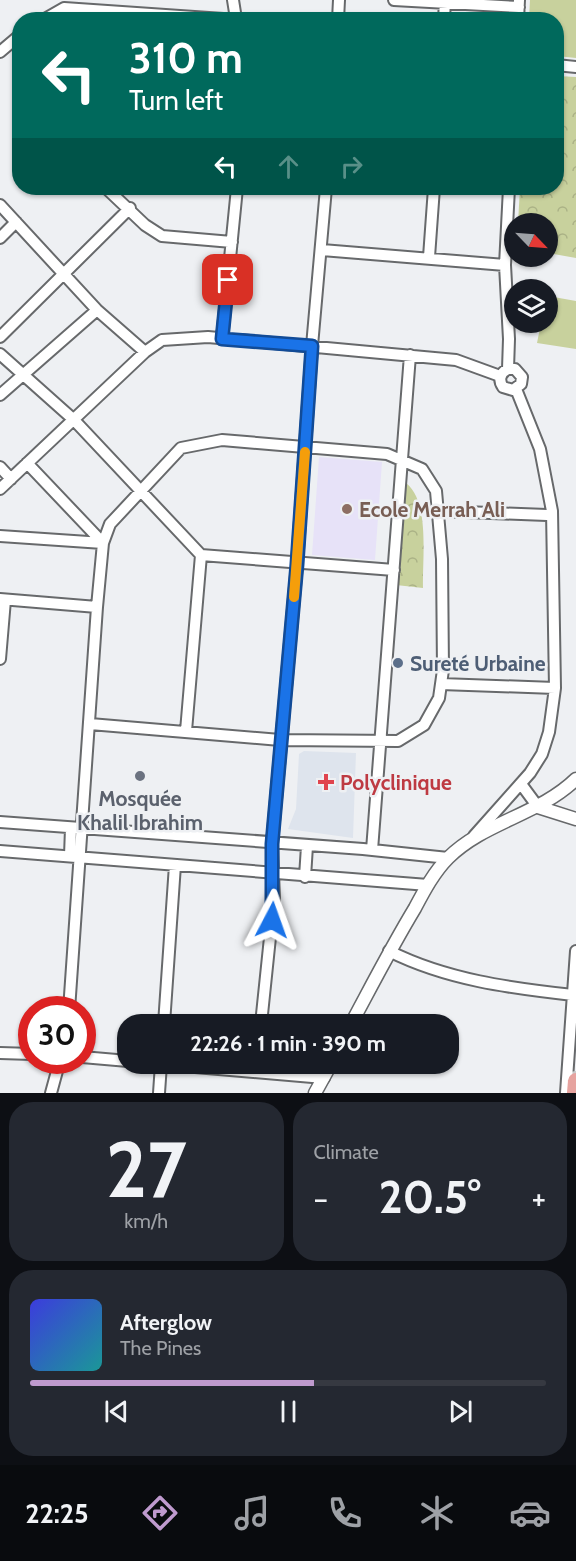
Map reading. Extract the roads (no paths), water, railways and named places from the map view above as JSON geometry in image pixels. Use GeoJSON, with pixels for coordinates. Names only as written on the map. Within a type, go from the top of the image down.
{"type":"FeatureCollection","features":[{"type":"Feature","properties":{"kind":"highway"},"geometry":{"type":"LineString","coordinates":[[575,1093],[576,1081]]}},
{"type":"Feature","properties":{"kind":"street"},"geometry":{"type":"LineString","coordinates":[[394,0],[519,3]]}},
{"type":"Feature","properties":{"kind":"street"},"geometry":{"type":"LineString","coordinates":[[62,4],[155,12]]}},
{"type":"Feature","properties":{"kind":"street"},"geometry":{"type":"LineString","coordinates":[[0,52],[12,42]]}},
{"type":"Feature","properties":{"kind":"street"},"geometry":{"type":"LineString","coordinates":[[114,195],[145,225],[162,236],[232,242]]}},
{"type":"Feature","properties":{"kind":"street"},"geometry":{"type":"LineString","coordinates":[[222,339],[236,195]]}},
{"type":"Feature","properties":{"kind":"street"},"geometry":{"type":"LineString","coordinates":[[262,1014],[274,899],[272,844],[280,740],[297,564],[312,346],[326,195]]}},
{"type":"Feature","properties":{"kind":"street"},"geometry":{"type":"LineString","coordinates":[[429,257],[433,195]]}},
{"type":"Feature","properties":{"kind":"street"},"geometry":{"type":"LineString","coordinates":[[508,213],[509,195]]}},
{"type":"Feature","properties":{"kind":"street"},"geometry":{"type":"LineString","coordinates":[[0,205],[97,310],[145,352]]}},
{"type":"Feature","properties":{"kind":"street"},"geometry":{"type":"LineString","coordinates":[[0,337],[130,208]]}},
{"type":"Feature","properties":{"kind":"street"},"geometry":{"type":"LineString","coordinates":[[0,238],[16,222]]}},
{"type":"Feature","properties":{"kind":"street"},"geometry":{"type":"LineString","coordinates":[[322,250],[504,265]]}},
{"type":"Feature","properties":{"kind":"street"},"geometry":{"type":"LineString","coordinates":[[0,489],[145,352],[162,340],[222,339],[456,360],[504,373],[515,369],[520,374],[521,384],[516,389],[509,390],[503,387],[504,373],[509,339],[505,267]]}},
{"type":"Feature","properties":{"kind":"street"},"geometry":{"type":"LineString","coordinates":[[0,395],[97,310]]}},
{"type":"Feature","properties":{"kind":"street"},"geometry":{"type":"LineString","coordinates":[[0,354],[74,420],[201,555],[394,570]]}},
{"type":"Feature","properties":{"kind":"street"},"geometry":{"type":"LineString","coordinates":[[372,850],[410,355]]}},
{"type":"Feature","properties":{"kind":"street"},"geometry":{"type":"LineString","coordinates":[[465,846],[521,784],[542,754],[549,732],[555,688],[552,511],[540,449],[516,389]]}},
{"type":"Feature","properties":{"kind":"street"},"geometry":{"type":"LineString","coordinates":[[70,996],[77,828],[90,724],[103,543],[110,524],[181,448],[222,440],[387,454],[422,469],[431,480],[436,491],[442,559],[441,684],[439,698],[424,725],[398,741],[380,741],[280,740],[90,724]]}},
{"type":"Feature","properties":{"kind":"street"},"geometry":{"type":"LineString","coordinates":[[27,463],[103,543]]}},
{"type":"Feature","properties":{"kind":"street"},"geometry":{"type":"LineString","coordinates":[[0,467],[11,478]]}},
{"type":"Feature","properties":{"kind":"street"},"geometry":{"type":"LineString","coordinates":[[438,511],[547,514]]}},
{"type":"Feature","properties":{"kind":"street"},"geometry":{"type":"LineString","coordinates":[[0,536],[103,543]]}},
{"type":"Feature","properties":{"kind":"street"},"geometry":{"type":"LineString","coordinates":[[186,731],[201,555]]}},
{"type":"Feature","properties":{"kind":"street"},"geometry":{"type":"LineString","coordinates":[[0,659],[3,599],[97,607]]}},
{"type":"Feature","properties":{"kind":"street"},"geometry":{"type":"LineString","coordinates":[[441,684],[555,688]]}},
{"type":"Feature","properties":{"kind":"street"},"geometry":{"type":"LineString","coordinates":[[356,1014],[389,951],[428,885],[448,858],[499,825],[538,807],[576,779]]}},
{"type":"Feature","properties":{"kind":"street"},"geometry":{"type":"LineString","coordinates":[[521,784],[538,807],[576,819]]}},
{"type":"Feature","properties":{"kind":"street"},"geometry":{"type":"LineString","coordinates":[[0,822],[372,850],[448,858]]}},
{"type":"Feature","properties":{"kind":"street"},"geometry":{"type":"LineString","coordinates":[[305,877],[307,846]]}},
{"type":"Feature","properties":{"kind":"street"},"geometry":{"type":"LineString","coordinates":[[0,851],[428,885]]}},
{"type":"Feature","properties":{"kind":"street"},"geometry":{"type":"LineString","coordinates":[[165,1014],[175,865]]}},
{"type":"Feature","properties":{"kind":"street"},"geometry":{"type":"LineString","coordinates":[[389,951],[416,964],[459,977],[509,988],[573,995]]}},
{"type":"Feature","properties":{"kind":"street"},"geometry":{"type":"LineString","coordinates":[[566,1093],[576,951]]}},
{"type":"Feature","properties":{"kind":"street"},"geometry":{"type":"LineString","coordinates":[[0,1053],[18,1054]]}},
{"type":"Feature","properties":{"kind":"street"},"geometry":{"type":"LineString","coordinates":[[96,1058],[117,1060]]}},
{"type":"Feature","properties":{"kind":"street"},"geometry":{"type":"LineString","coordinates":[[51,1093],[56,1074]]}},
{"type":"Feature","properties":{"kind":"street"},"geometry":{"type":"LineString","coordinates":[[159,1093],[160,1074]]}},
{"type":"Feature","properties":{"kind":"street"},"geometry":{"type":"LineString","coordinates":[[297,1074],[324,1078]]}},
{"type":"Feature","properties":{"kind":"street"},"geometry":{"type":"LineString","coordinates":[[315,1093],[326,1074]]}},
{"type":"Feature","properties":{"kind":"place","name":"Ecole Merrah Ali"},"geometry":{"type":"Point","coordinates":[347,509]}},
{"type":"Feature","properties":{"kind":"place","name":"Sureté Urbaine"},"geometry":{"type":"Point","coordinates":[398,663]}},
{"type":"Feature","properties":{"kind":"place","name":"Mosquée Khalil Ibrahim"},"geometry":{"type":"Point","coordinates":[140,776]}},
{"type":"Feature","properties":{"kind":"place","name":"Polyclinique"},"geometry":{"type":"Point","coordinates":[326,782]}}]}
